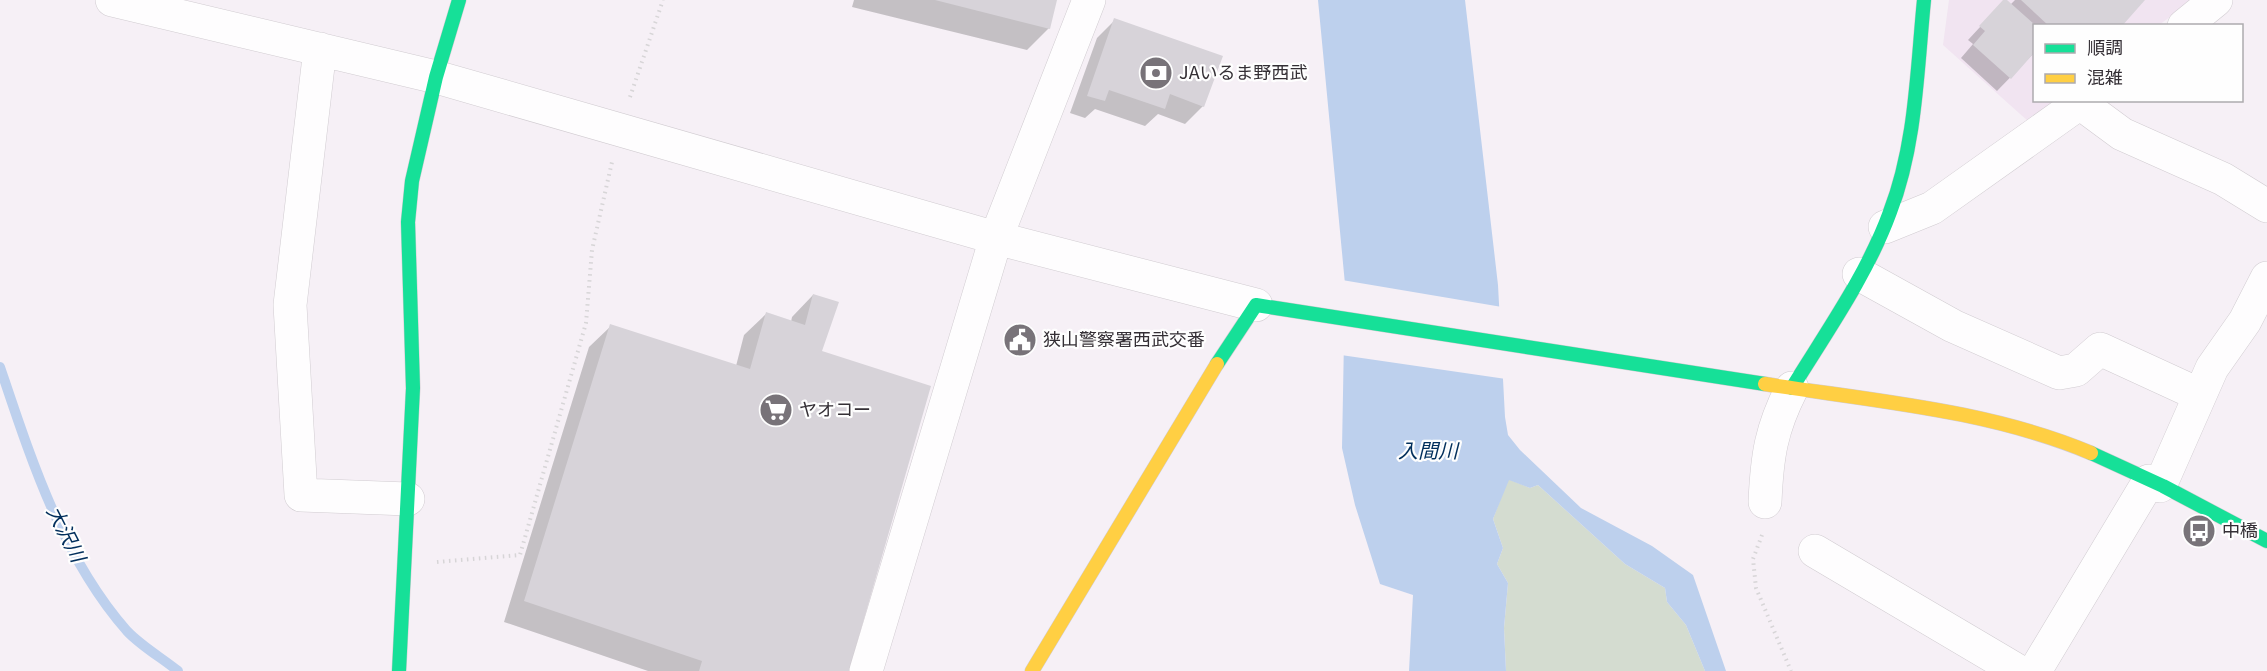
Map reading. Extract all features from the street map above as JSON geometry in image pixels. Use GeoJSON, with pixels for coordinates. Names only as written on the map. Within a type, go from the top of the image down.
{"type":"FeatureCollection","features":[{"type":"Feature","properties":{"kind":"street"},"geometry":{"type":"LineString","coordinates":[[112,0],[436,77],[996,238],[1256,305],[1947,412],[1995,422],[2054,439],[2154,483],[2267,541]]}},
{"type":"Feature","properties":{"kind":"street"},"geometry":{"type":"LineString","coordinates":[[399,671],[413,388],[408,222],[412,181],[436,77],[459,0]]}},
{"type":"Feature","properties":{"kind":"street"},"geometry":{"type":"LineString","coordinates":[[866,671],[996,238],[1089,0]]}},
{"type":"Feature","properties":{"kind":"street"},"geometry":{"type":"LineString","coordinates":[[1765,502],[1768,453],[1784,387],[1859,274],[1885,227],[1899,187],[1905,156],[1924,0]]}},
{"type":"Feature","properties":{"kind":"street"},"geometry":{"type":"LineString","coordinates":[[2186,24],[2216,0]]}},
{"type":"Feature","properties":{"kind":"street"},"geometry":{"type":"LineString","coordinates":[[320,49],[290,305],[302,495],[408,499]]}},
{"type":"Feature","properties":{"kind":"street"},"geometry":{"type":"LineString","coordinates":[[1885,227],[1932,208],[2082,102],[2122,134],[2223,179],[2267,206]]}},
{"type":"Feature","properties":{"kind":"street"},"geometry":{"type":"LineString","coordinates":[[1859,274],[1953,326],[2059,373],[2076,370],[2100,349],[2200,394]]}},
{"type":"Feature","properties":{"kind":"street"},"geometry":{"type":"LineString","coordinates":[[2035,671],[2154,483],[2212,368],[2245,321],[2267,278]]}},
{"type":"Feature","properties":{"kind":"street"},"geometry":{"type":"LineString","coordinates":[[1032,671],[1193,400],[1256,305]]}},
{"type":"Feature","properties":{"kind":"street"},"geometry":{"type":"LineString","coordinates":[[1815,551],[2018,671]]}},
{"type":"Feature","properties":{"kind":"path"},"geometry":{"type":"LineString","coordinates":[[406,565],[520,555],[586,323],[592,250],[619,130],[663,0]]}},
{"type":"Feature","properties":{"kind":"path"},"geometry":{"type":"LineString","coordinates":[[1765,502],[1762,535],[1753,559],[1756,588],[1791,671]]}},
{"type":"Feature","properties":{"kind":"shaded area"},"geometry":{"type":"Polygon","coordinates":[[[1949,0],[2193,0],[2160,24],[2033,24],[2033,102],[2057,102],[2029,122],[1943,45],[1949,0]]]}},
{"type":"Feature","properties":{"kind":"shaded area"},"geometry":{"type":"Polygon","coordinates":[[[1508,479],[1530,488],[1538,485],[1625,564],[1665,588],[1667,602],[1686,625],[1705,671],[1506,671],[1504,628],[1508,583],[1497,564],[1503,548],[1493,519],[1508,479]]]}},
{"type":"Feature","properties":{"kind":"water","name":"入間川"},"geometry":{"type":"Polygon","coordinates":[[[1318,0],[1465,0],[1498,285],[1508,435],[1520,450],[1581,508],[1652,546],[1693,575],[1726,671],[1705,671],[1686,625],[1667,602],[1665,588],[1625,564],[1538,485],[1530,488],[1509,480],[1493,519],[1503,548],[1497,564],[1508,583],[1504,628],[1506,671],[1409,671],[1413,595],[1380,584],[1355,505],[1342,448],[1345,284],[1318,0]]]}},
{"type":"Feature","properties":{"kind":"pier"},"geometry":{"type":"Polygon","coordinates":[[[1342,280],[1502,307],[1506,379],[1341,355],[1342,280]]]}},
{"type":"Feature","properties":{"kind":"building"},"geometry":{"type":"Polygon","coordinates":[[[935,0],[1057,0],[1050,29],[935,0]]]}},
{"type":"Feature","properties":{"kind":"building"},"geometry":{"type":"Polygon","coordinates":[[[2003,0],[2007,0],[2034,24],[2033,54],[2011,79],[1973,45],[1985,31],[1979,26],[2003,0]]]}},
{"type":"Feature","properties":{"kind":"building"},"geometry":{"type":"Polygon","coordinates":[[[2021,0],[2145,0],[2124,24],[2047,24],[2021,0]]]}},
{"type":"Feature","properties":{"kind":"building","name":"JAいるま野西武"},"geometry":{"type":"Polygon","coordinates":[[[1114,18],[1223,56],[1204,107],[1170,94],[1165,109],[1109,90],[1105,101],[1087,96],[1114,18]]]}},
{"type":"Feature","properties":{"kind":"building"},"geometry":{"type":"Polygon","coordinates":[[[813,294],[839,302],[822,351],[931,386],[849,671],[699,671],[702,661],[524,601],[610,324],[750,369],[766,312],[805,325],[813,294]]]}},
{"type":"Feature","properties":{"kind":"waterway","name":"大沢川"},"geometry":{"type":"LineString","coordinates":[[0,367],[51,506],[84,571],[104,602],[127,631],[178,671]]}},
{"type":"Feature","properties":{"kind":"traffic: fast"},"geometry":{"type":"LineString","coordinates":[[399,671],[413,388],[408,222],[412,181],[436,77],[459,0]]}},
{"type":"Feature","properties":{"kind":"traffic: fast"},"geometry":{"type":"LineString","coordinates":[[1792,388],[1870,258],[1899,187],[1914,107],[1924,0]]}},
{"type":"Feature","properties":{"kind":"traffic: fast"},"geometry":{"type":"LineString","coordinates":[[1217,364],[1256,305],[1765,384]]}},
{"type":"Feature","properties":{"kind":"traffic: fast"},"geometry":{"type":"LineString","coordinates":[[2091,453],[2163,486],[2267,541]]}},
{"type":"Feature","properties":{"kind":"traffic: slow"},"geometry":{"type":"LineString","coordinates":[[1032,671],[1217,364]]}},
{"type":"Feature","properties":{"kind":"traffic: slow"},"geometry":{"type":"LineString","coordinates":[[1765,384],[1972,417],[2052,438],[2091,453]]}},
{"type":"Feature","properties":{"kind":"place","name":"JAいるま野西武"},"geometry":{"type":"Point","coordinates":[1156,73]}},
{"type":"Feature","properties":{"kind":"place","name":"狭山警察署西武交番"},"geometry":{"type":"Point","coordinates":[1020,340]}},
{"type":"Feature","properties":{"kind":"place","name":"ヤオコー"},"geometry":{"type":"Point","coordinates":[776,410]}},
{"type":"Feature","properties":{"kind":"place","name":"中橋"},"geometry":{"type":"Point","coordinates":[2199,531]}}]}
